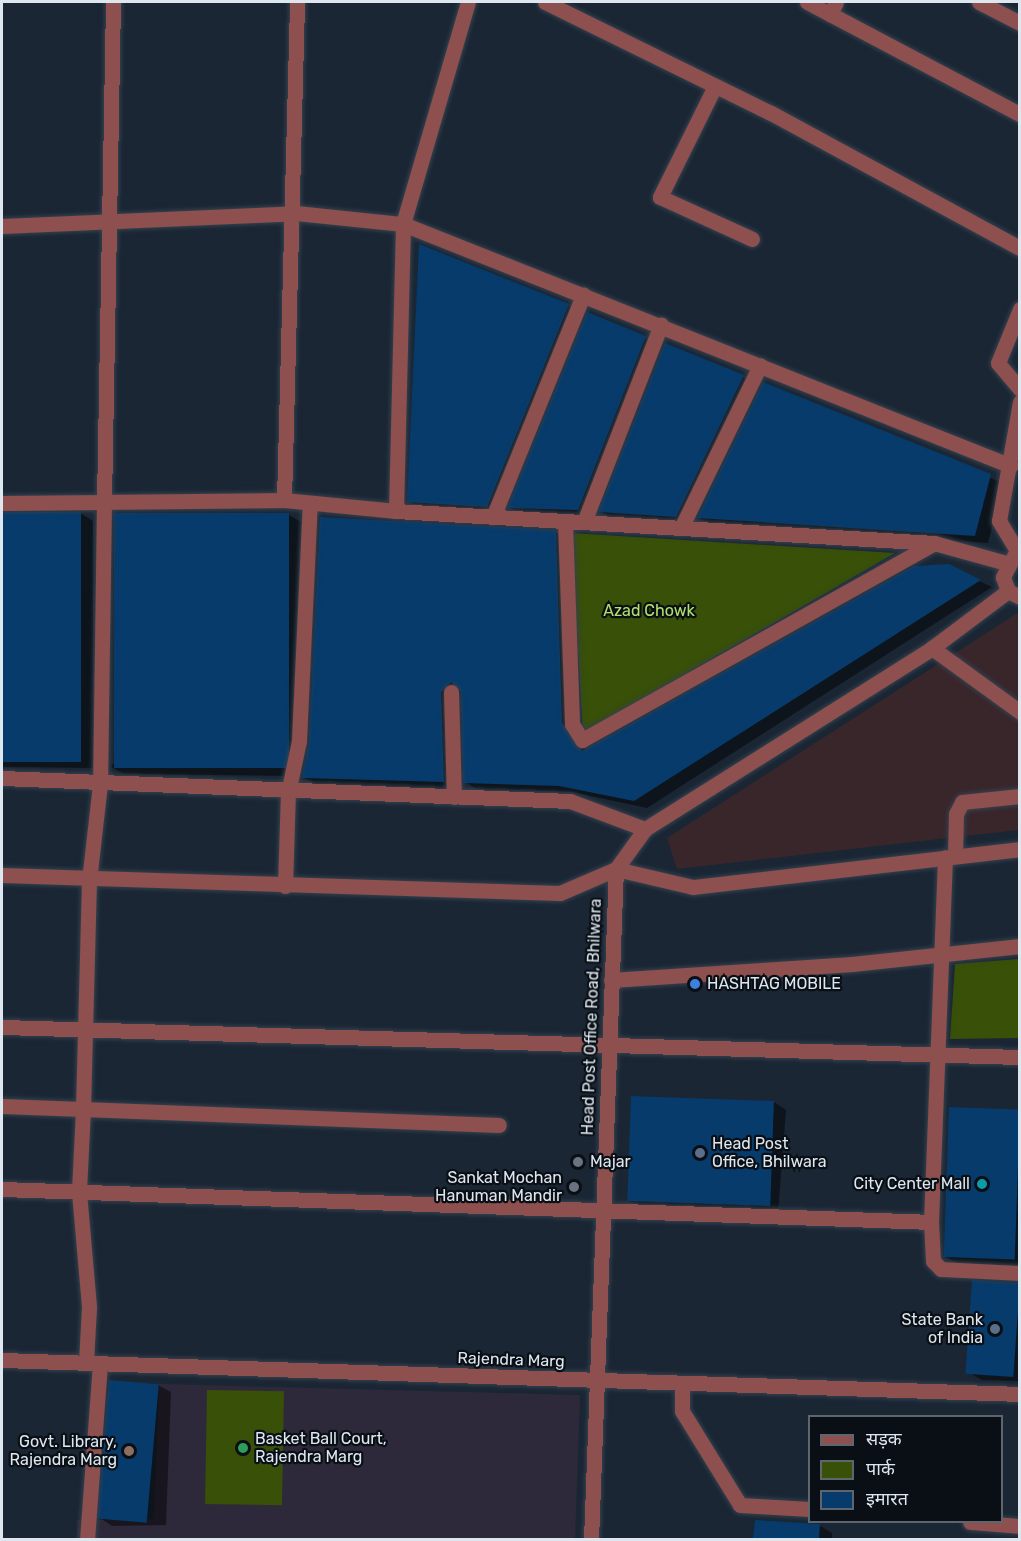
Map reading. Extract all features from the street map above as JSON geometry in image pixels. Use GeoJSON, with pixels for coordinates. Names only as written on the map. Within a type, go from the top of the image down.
{"type":"FeatureCollection","features":[{"type":"Feature","properties":{"kind":"street"},"geometry":{"type":"LineString","coordinates":[[87,1539],[93,1362],[79,1192],[89,879],[100,784],[104,502],[112,224],[113,2]]}},
{"type":"Feature","properties":{"kind":"street"},"geometry":{"type":"LineString","coordinates":[[284,500],[296,213],[297,2]]}},
{"type":"Feature","properties":{"kind":"street"},"geometry":{"type":"LineString","coordinates":[[396,511],[403,224],[468,2]]}},
{"type":"Feature","properties":{"kind":"street"},"geometry":{"type":"LineString","coordinates":[[545,2],[716,86],[1020,248]]}},
{"type":"Feature","properties":{"kind":"street"},"geometry":{"type":"LineString","coordinates":[[807,2],[833,8],[1020,114]]}},
{"type":"Feature","properties":{"kind":"street"},"geometry":{"type":"LineString","coordinates":[[978,2],[1020,23]]}},
{"type":"Feature","properties":{"kind":"street"},"geometry":{"type":"LineString","coordinates":[[716,86],[660,197],[752,239]]}},
{"type":"Feature","properties":{"kind":"street"},"geometry":{"type":"LineString","coordinates":[[2,226],[112,224],[296,213],[403,224],[760,364],[1011,466]]}},
{"type":"Feature","properties":{"kind":"street"},"geometry":{"type":"LineString","coordinates":[[493,517],[583,295]]}},
{"type":"Feature","properties":{"kind":"street"},"geometry":{"type":"LineString","coordinates":[[1020,309],[998,363],[1020,389]]}},
{"type":"Feature","properties":{"kind":"street"},"geometry":{"type":"LineString","coordinates":[[585,522],[661,325]]}},
{"type":"Feature","properties":{"kind":"street"},"geometry":{"type":"LineString","coordinates":[[681,528],[760,364]]}},
{"type":"Feature","properties":{"kind":"street"},"geometry":{"type":"LineString","coordinates":[[2,875],[285,886],[560,893],[616,869],[645,829],[1014,594],[1003,577],[1006,563],[1019,554],[999,521],[1011,466],[1020,402]]}},
{"type":"Feature","properties":{"kind":"street"},"geometry":{"type":"LineString","coordinates":[[2,503],[284,500],[396,511],[934,543],[1006,563]]}},
{"type":"Feature","properties":{"kind":"street"},"geometry":{"type":"LineString","coordinates":[[285,886],[288,793],[299,741],[310,503]]}},
{"type":"Feature","properties":{"kind":"street"},"geometry":{"type":"LineString","coordinates":[[565,521],[572,724],[582,740],[934,543]]}},
{"type":"Feature","properties":{"kind":"street"},"geometry":{"type":"LineString","coordinates":[[932,648],[1020,712]]}},
{"type":"Feature","properties":{"kind":"street"},"geometry":{"type":"LineString","coordinates":[[452,692],[454,797]]}},
{"type":"Feature","properties":{"kind":"street"},"geometry":{"type":"LineString","coordinates":[[2,778],[288,793],[570,801],[645,829]]}},
{"type":"Feature","properties":{"kind":"street"},"geometry":{"type":"LineString","coordinates":[[1020,796],[962,802],[956,814],[950,856],[944,955],[932,1222],[933,1261],[941,1269],[1020,1273]]}},
{"type":"Feature","properties":{"kind":"street"},"geometry":{"type":"LineString","coordinates":[[616,869],[693,887],[1020,849]]}},
{"type":"Feature","properties":{"kind":"street","name":"Head Post Office Road, Bhilwara"},"geometry":{"type":"LineString","coordinates":[[591,1539],[594,1381],[605,1214],[607,1049],[616,869]]}},
{"type":"Feature","properties":{"kind":"street"},"geometry":{"type":"LineString","coordinates":[[611,980],[944,955],[1020,946]]}},
{"type":"Feature","properties":{"kind":"street"},"geometry":{"type":"LineString","coordinates":[[2,1027],[607,1049],[939,1058],[1020,1057]]}},
{"type":"Feature","properties":{"kind":"street"},"geometry":{"type":"LineString","coordinates":[[2,1106],[499,1125]]}},
{"type":"Feature","properties":{"kind":"street"},"geometry":{"type":"LineString","coordinates":[[2,1189],[605,1214],[932,1222]]}},
{"type":"Feature","properties":{"kind":"street","name":"Rajendra Marg"},"geometry":{"type":"LineString","coordinates":[[2,1360],[1020,1394]]}},
{"type":"Feature","properties":{"kind":"street"},"geometry":{"type":"LineString","coordinates":[[682,1384],[682,1411],[740,1505],[808,1509]]}},
{"type":"Feature","properties":{"kind":"street"},"geometry":{"type":"LineString","coordinates":[[990,1523],[1020,1526]]}},
{"type":"Feature","properties":{"kind":"shaded area"},"geometry":{"type":"Polygon","coordinates":[[[1019,612],[1019,830],[677,869],[667,838],[1019,612]]]}},
{"type":"Feature","properties":{"kind":"shaded area"},"geometry":{"type":"Polygon","coordinates":[[[159,1384],[580,1395],[575,1539],[77,1540],[77,1520],[154,1519],[159,1384]]]}},
{"type":"Feature","properties":{"kind":"green space","name":"Azad Chowk"},"geometry":{"type":"Polygon","coordinates":[[[571,533],[895,553],[583,733],[571,533]]]}},
{"type":"Feature","properties":{"kind":"green space"},"geometry":{"type":"Polygon","coordinates":[[[1019,959],[1019,1038],[950,1039],[955,964],[1019,959]]]}},
{"type":"Feature","properties":{"kind":"green space","name":"Basket Ball Court, Rajendra Marg"},"geometry":{"type":"Polygon","coordinates":[[[207,1390],[284,1391],[282,1505],[205,1504],[207,1390]]]}},
{"type":"Feature","properties":{"kind":"building"},"geometry":{"type":"Polygon","coordinates":[[[419,244],[569,304],[487,507],[407,502],[419,244]]]}},
{"type":"Feature","properties":{"kind":"building"},"geometry":{"type":"Polygon","coordinates":[[[587,312],[646,336],[578,510],[507,508],[587,312]]]}},
{"type":"Feature","properties":{"kind":"building"},"geometry":{"type":"Polygon","coordinates":[[[665,343],[744,375],[676,517],[598,512],[665,343]]]}},
{"type":"Feature","properties":{"kind":"building"},"geometry":{"type":"Polygon","coordinates":[[[763,382],[991,474],[975,536],[697,518],[763,382]]]}},
{"type":"Feature","properties":{"kind":"building"},"geometry":{"type":"Polygon","coordinates":[[[2,512],[81,512],[81,762],[2,762],[2,512]]]}},
{"type":"Feature","properties":{"kind":"building"},"geometry":{"type":"Polygon","coordinates":[[[114,513],[289,513],[289,768],[114,768],[114,513]]]}},
{"type":"Feature","properties":{"kind":"building"},"geometry":{"type":"Polygon","coordinates":[[[320,517],[556,530],[562,723],[582,751],[914,566],[949,564],[981,580],[634,801],[559,786],[463,783],[461,692],[451,682],[441,692],[444,782],[302,778],[309,741],[320,517]]]}},
{"type":"Feature","properties":{"kind":"building","name":"Head Post Office, Bhilwara"},"geometry":{"type":"Polygon","coordinates":[[[631,1096],[774,1101],[770,1206],[627,1201],[631,1096]]]}},
{"type":"Feature","properties":{"kind":"building","name":"City Center Mall"},"geometry":{"type":"Polygon","coordinates":[[[949,1107],[1020,1109],[1015,1259],[944,1257],[949,1107]]]}},
{"type":"Feature","properties":{"kind":"building","name":"State Bank of India"},"geometry":{"type":"Polygon","coordinates":[[[972,1280],[1020,1283],[1013,1377],[965,1374],[972,1280]]]}},
{"type":"Feature","properties":{"kind":"building","name":"Govt. Library, Rajendra Marg"},"geometry":{"type":"Polygon","coordinates":[[[109,1380],[159,1384],[147,1523],[97,1518],[109,1380]]]}},
{"type":"Feature","properties":{"kind":"building"},"geometry":{"type":"Polygon","coordinates":[[[755,1520],[820,1524],[819,1539],[753,1539],[755,1520]]]}},
{"type":"Feature","properties":{"kind":"place","name":"HASHTAG MOBILE"},"geometry":{"type":"Point","coordinates":[695,984]}},
{"type":"Feature","properties":{"kind":"place","name":"Head Post Office, Bhilwara"},"geometry":{"type":"Point","coordinates":[700,1153]}},
{"type":"Feature","properties":{"kind":"place","name":"Majar"},"geometry":{"type":"Point","coordinates":[578,1162]}},
{"type":"Feature","properties":{"kind":"place","name":"City Center Mall"},"geometry":{"type":"Point","coordinates":[982,1184]}},
{"type":"Feature","properties":{"kind":"place","name":"Sankat Mochan Hanuman Mandir"},"geometry":{"type":"Point","coordinates":[574,1187]}},
{"type":"Feature","properties":{"kind":"place","name":"State Bank of India"},"geometry":{"type":"Point","coordinates":[995,1329]}},
{"type":"Feature","properties":{"kind":"place","name":"Basket Ball Court, Rajendra Marg"},"geometry":{"type":"Point","coordinates":[243,1448]}},
{"type":"Feature","properties":{"kind":"place","name":"Govt. Library, Rajendra Marg"},"geometry":{"type":"Point","coordinates":[129,1451]}}]}
